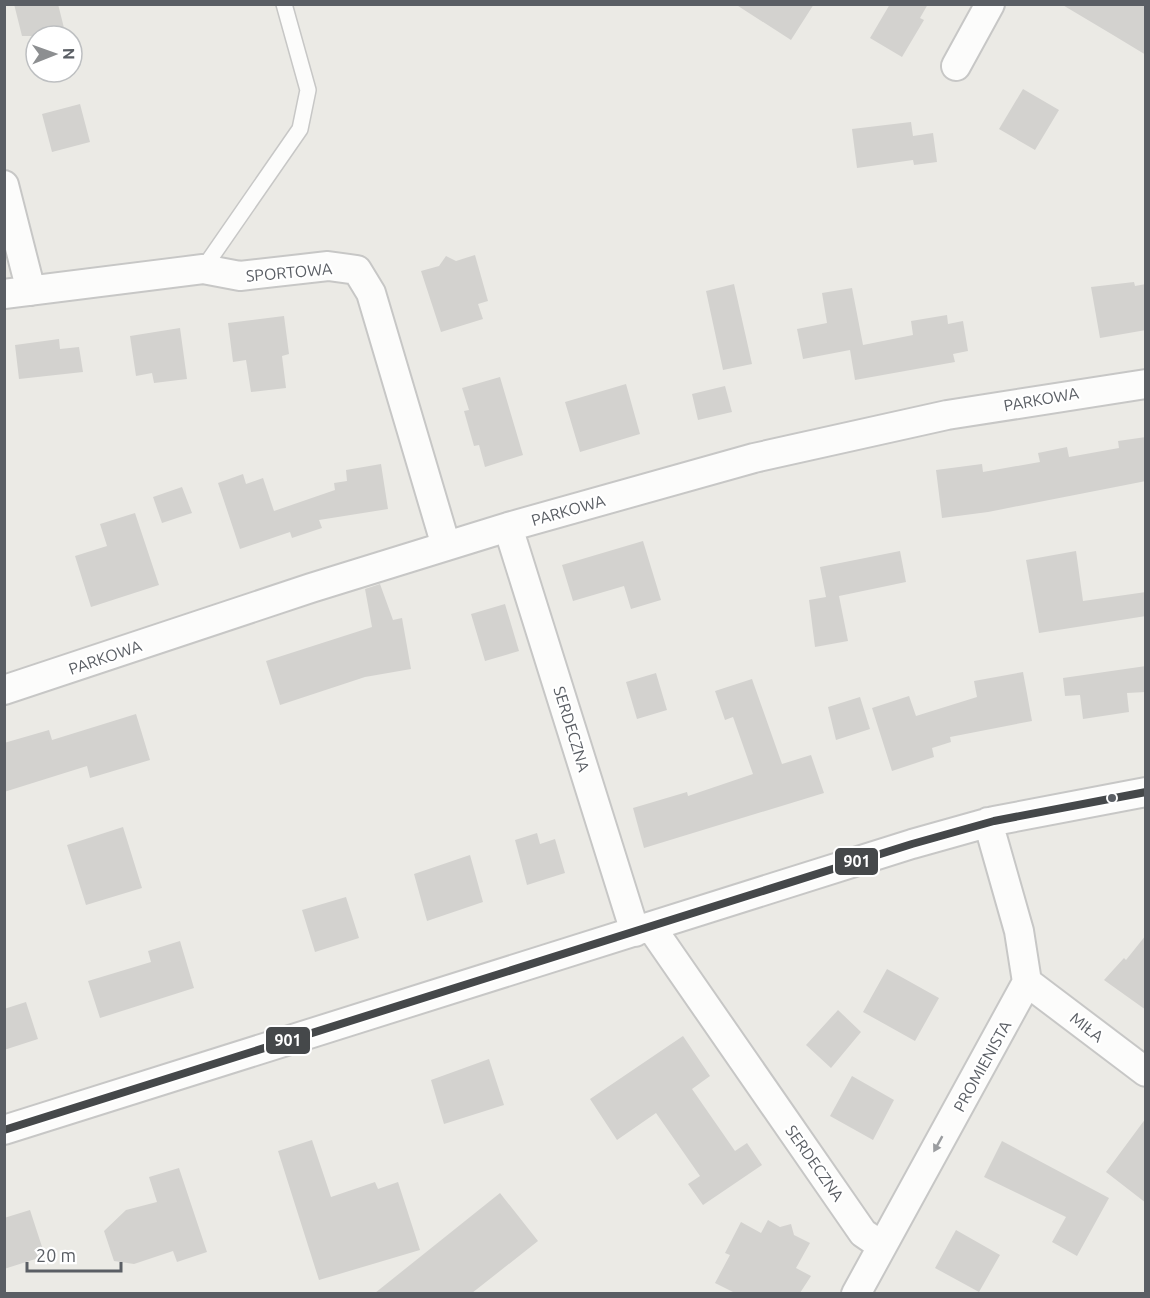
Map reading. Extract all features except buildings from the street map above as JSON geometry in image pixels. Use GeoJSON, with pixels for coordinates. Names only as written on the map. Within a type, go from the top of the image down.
{"type":"FeatureCollection","features":[{"type":"Feature","properties":{"kind":"street"},"geometry":{"type":"LineString","coordinates":[[956,66],[990,4]]}},
{"type":"Feature","properties":{"kind":"street"},"geometry":{"type":"LineString","coordinates":[[4,185],[18,292]]}},
{"type":"Feature","properties":{"kind":"street","name":"SPORTOWA"},"geometry":{"type":"LineString","coordinates":[[18,292],[203,269],[240,276],[328,266],[357,270],[371,293],[446,546]]}},
{"type":"Feature","properties":{"kind":"street","name":"PARKOWA"},"geometry":{"type":"LineString","coordinates":[[4,690],[446,546],[754,458],[947,416],[1146,384]]}},
{"type":"Feature","properties":{"kind":"street","name":"SERDECZNA"},"geometry":{"type":"LineString","coordinates":[[508,527],[643,929],[863,1233],[882,1246]]}},
{"type":"Feature","properties":{"kind":"street"},"geometry":{"type":"LineString","coordinates":[[4,1130],[545,958],[988,822],[1146,792]]}},
{"type":"Feature","properties":{"kind":"street"},"geometry":{"type":"LineString","coordinates":[[988,822],[1019,931],[1027,982]]}},
{"type":"Feature","properties":{"kind":"street","name":"MIŁA"},"geometry":{"type":"LineString","coordinates":[[1027,982],[1146,1072]]}},
{"type":"Feature","properties":{"kind":"street","name":"PROMIENISTA"},"geometry":{"type":"LineString","coordinates":[[856,1293],[1027,982]]}},
{"type":"Feature","properties":{"kind":"lane"},"geometry":{"type":"LineString","coordinates":[[203,269],[300,129],[308,90],[284,4]]}},
{"type":"Feature","properties":{"kind":"transit line","name":"901"},"geometry":{"type":"LineString","coordinates":[[4,1130],[912,844],[994,821],[1146,792]]}}]}
